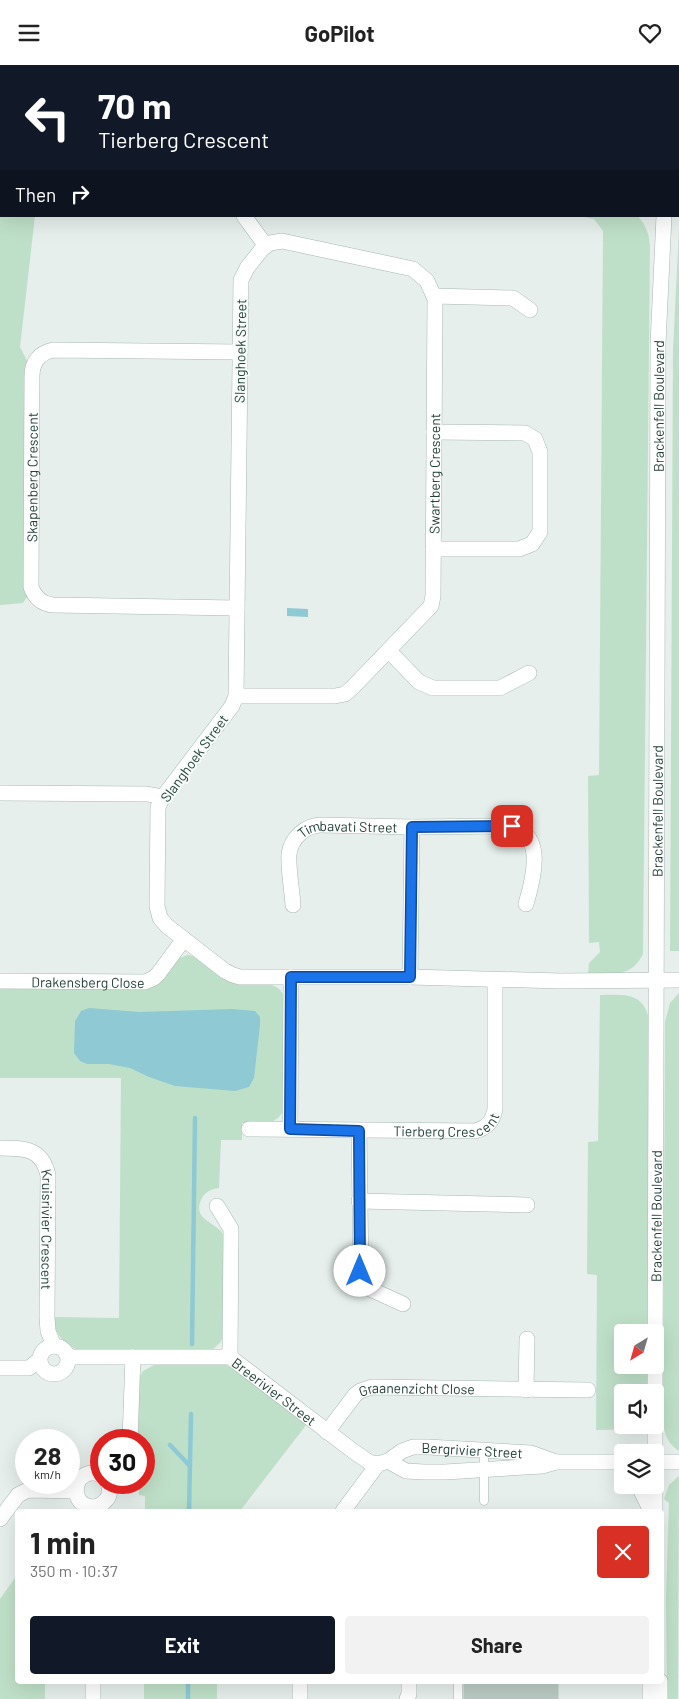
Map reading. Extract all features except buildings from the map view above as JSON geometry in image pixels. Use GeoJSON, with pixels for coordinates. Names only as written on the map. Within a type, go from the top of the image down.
{"type":"FeatureCollection","features":[{"type":"Feature","properties":{"kind":"street"},"geometry":{"type":"LineString","coordinates":[[245,217],[266,246],[276,242],[288,242],[413,269],[427,281],[434,296],[513,298],[530,310]]}},
{"type":"Feature","properties":{"kind":"street","name":"Brackenfell Boulevard"},"geometry":{"type":"LineString","coordinates":[[655,1384],[658,344],[664,217]]}},
{"type":"Feature","properties":{"kind":"street","name":"Slanghoek Street"},"geometry":{"type":"LineString","coordinates":[[266,246],[259,252],[242,277],[236,696],[232,706],[162,797],[157,812],[158,912],[163,923],[233,975],[560,981],[679,980]]}},
{"type":"Feature","properties":{"kind":"street","name":"Swartberg Crescent"},"geometry":{"type":"LineString","coordinates":[[236,696],[340,695],[352,688],[431,606],[433,596],[434,296]]}},
{"type":"Feature","properties":{"kind":"street","name":"Skapenberg Crescent"},"geometry":{"type":"LineString","coordinates":[[237,608],[54,605],[44,603],[36,597],[31,587],[32,370],[37,359],[53,350],[240,352]]}},
{"type":"Feature","properties":{"kind":"street"},"geometry":{"type":"LineString","coordinates":[[433,549],[519,549],[532,544],[540,532],[540,448],[535,439],[525,433],[434,432]]}},
{"type":"Feature","properties":{"kind":"street"},"geometry":{"type":"LineString","coordinates":[[389,651],[419,682],[433,688],[500,688],[529,673]]}},
{"type":"Feature","properties":{"kind":"street"},"geometry":{"type":"LineString","coordinates":[[0,793],[147,794],[162,797]]}},
{"type":"Feature","properties":{"kind":"street","name":"Timbavati Street"},"geometry":{"type":"LineString","coordinates":[[293,905],[290,851],[300,833],[311,826],[321,825],[412,827],[512,826],[525,833],[534,849],[532,882],[526,904]]}},
{"type":"Feature","properties":{"kind":"street","name":"Timbavati Street"},"geometry":{"type":"LineString","coordinates":[[410,977],[412,827]]}},
{"type":"Feature","properties":{"kind":"street","name":"Drakensberg Close"},"geometry":{"type":"LineString","coordinates":[[0,981],[149,981],[158,974],[184,939]]}},
{"type":"Feature","properties":{"kind":"street"},"geometry":{"type":"LineString","coordinates":[[290,1129],[291,977]]}},
{"type":"Feature","properties":{"kind":"street","name":"Tierberg Crescent"},"geometry":{"type":"LineString","coordinates":[[249,1129],[475,1131],[485,1127],[492,1119],[495,1109],[495,980]]}},
{"type":"Feature","properties":{"kind":"street"},"geometry":{"type":"LineString","coordinates":[[359,1131],[361,1278],[368,1287],[403,1304]]}},
{"type":"Feature","properties":{"kind":"street","name":"Kruisrivier Crescent"},"geometry":{"type":"LineString","coordinates":[[0,1148],[26,1149],[43,1159],[46,1165],[48,1175],[47,1317],[48,1331],[54,1346]]}},
{"type":"Feature","properties":{"kind":"street"},"geometry":{"type":"LineString","coordinates":[[359,1201],[527,1205]]}},
{"type":"Feature","properties":{"kind":"street"},"geometry":{"type":"LineString","coordinates":[[217,1206],[231,1229],[230,1357]]}},
{"type":"Feature","properties":{"kind":"street"},"geometry":{"type":"LineString","coordinates":[[526,1389],[527,1339]]}},
{"type":"Feature","properties":{"kind":"street"},"geometry":{"type":"LineString","coordinates":[[0,1368],[29,1368],[39,1360],[42,1352],[50,1346],[63,1349],[68,1357],[67,1366],[56,1375],[43,1369],[39,1360]]}},
{"type":"Feature","properties":{"kind":"street","name":"Breerivier Street"},"geometry":{"type":"LineString","coordinates":[[68,1357],[230,1357],[366,1460],[383,1462]]}},
{"type":"Feature","properties":{"kind":"street"},"geometry":{"type":"LineString","coordinates":[[130,1429],[133,1357]]}},
{"type":"Feature","properties":{"kind":"street","name":"Graanenzicht Close"},"geometry":{"type":"LineString","coordinates":[[327,1432],[355,1395],[372,1387],[588,1390]]}},
{"type":"Feature","properties":{"kind":"street","name":"Bergrivier Street"},"geometry":{"type":"LineString","coordinates":[[383,1462],[413,1447],[484,1449],[531,1453],[556,1462]]}},
{"type":"Feature","properties":{"kind":"street"},"geometry":{"type":"LineString","coordinates":[[345,1509],[383,1462]]}},
{"type":"Feature","properties":{"kind":"street","name":"Bergrivier Street"},"geometry":{"type":"LineString","coordinates":[[383,1462],[406,1471],[417,1472],[542,1466],[556,1462],[614,1464]]}},
{"type":"Feature","properties":{"kind":"street"},"geometry":{"type":"LineString","coordinates":[[664,1462],[679,1463]]}},
{"type":"Feature","properties":{"kind":"street"},"geometry":{"type":"LineString","coordinates":[[0,1519],[20,1494]]}},
{"type":"Feature","properties":{"kind":"street"},"geometry":{"type":"LineString","coordinates":[[77,1494],[80,1501],[94,1509],[108,1498],[110,1494]]}},
{"type":"Feature","properties":{"kind":"street"},"geometry":{"type":"LineString","coordinates":[[643,1494],[652,1509]]}},
{"type":"Feature","properties":{"kind":"street"},"geometry":{"type":"LineString","coordinates":[[653,1509],[654,1494]]}},
{"type":"Feature","properties":{"kind":"street"},"geometry":{"type":"LineString","coordinates":[[93,1699],[94,1684]]}},
{"type":"Feature","properties":{"kind":"street"},"geometry":{"type":"LineString","coordinates":[[300,1684],[300,1699]]}},
{"type":"Feature","properties":{"kind":"street"},"geometry":{"type":"LineString","coordinates":[[407,1699],[409,1684]]}},
{"type":"Feature","properties":{"kind":"street"},"geometry":{"type":"LineString","coordinates":[[650,1684],[650,1699]]}},
{"type":"Feature","properties":{"kind":"street"},"geometry":{"type":"LineString","coordinates":[[660,1684],[660,1699]]}},
{"type":"Feature","properties":{"kind":"lane"},"geometry":{"type":"LineString","coordinates":[[484,1449],[484,1501]]}},
{"type":"Feature","properties":{"kind":"lane"},"geometry":{"type":"LineString","coordinates":[[458,1684],[458,1699]]}},
{"type":"Feature","properties":{"kind":"green space"},"geometry":{"type":"Polygon","coordinates":[[[0,217],[35,217],[20,347],[28,363],[27,597],[23,603],[0,605],[0,217]]]}},
{"type":"Feature","properties":{"kind":"green space"},"geometry":{"type":"Polygon","coordinates":[[[584,217],[639,217],[647,230],[650,246],[643,954],[632,968],[613,974],[588,973],[589,963],[600,952],[599,942],[589,943],[588,776],[599,775],[603,231],[594,219],[584,217]]]}},
{"type":"Feature","properties":{"kind":"green space"},"geometry":{"type":"Polygon","coordinates":[[[679,229],[679,951],[670,951],[673,350],[679,229]]]}},
{"type":"Feature","properties":{"kind":"green space"},"geometry":{"type":"Polygon","coordinates":[[[187,955],[200,960],[222,977],[234,983],[268,984],[275,986],[284,996],[283,1111],[276,1120],[271,1122],[242,1123],[242,1140],[221,1140],[219,1188],[205,1194],[199,1206],[202,1216],[217,1227],[224,1236],[222,1339],[212,1350],[75,1349],[59,1336],[55,1327],[54,1317],[119,1318],[121,1078],[0,1078],[0,987],[146,988],[180,958],[187,955]]]}},
{"type":"Feature","properties":{"kind":"green space"},"geometry":{"type":"Polygon","coordinates":[[[679,993],[679,1451],[672,1445],[664,1431],[665,1022],[670,1003],[679,993]]]}},
{"type":"Feature","properties":{"kind":"green space"},"geometry":{"type":"Polygon","coordinates":[[[600,995],[630,996],[642,1003],[649,1019],[648,1324],[614,1324],[614,1374],[647,1374],[647,1384],[614,1384],[614,1430],[596,1430],[597,1275],[587,1274],[588,1142],[598,1141],[600,995]]]}},
{"type":"Feature","properties":{"kind":"green space"},"geometry":{"type":"Polygon","coordinates":[[[154,1365],[226,1365],[307,1424],[242,1509],[145,1509],[145,1496],[139,1494],[155,1494],[155,1429],[138,1429],[139,1379],[143,1371],[154,1365]]]}},
{"type":"Feature","properties":{"kind":"green space"},"geometry":{"type":"Polygon","coordinates":[[[679,1476],[678,1699],[667,1699],[666,1597],[669,1503],[664,1499],[669,1485],[679,1476]]]}},
{"type":"Feature","properties":{"kind":"green space"},"geometry":{"type":"Polygon","coordinates":[[[15,1578],[15,1684],[45,1684],[45,1699],[0,1699],[0,1599],[15,1578]]]}},
{"type":"Feature","properties":{"kind":"green space"},"geometry":{"type":"Polygon","coordinates":[[[144,1684],[217,1684],[217,1699],[144,1699],[144,1684]]]}},
{"type":"Feature","properties":{"kind":"water"},"geometry":{"type":"Polygon","coordinates":[[[287,608],[308,609],[308,617],[287,616],[287,608]]]}},
{"type":"Feature","properties":{"kind":"water"},"geometry":{"type":"Polygon","coordinates":[[[89,1008],[139,1012],[232,1009],[255,1011],[260,1017],[260,1025],[254,1078],[249,1087],[235,1091],[175,1086],[130,1068],[109,1064],[87,1064],[80,1061],[74,1053],[75,1021],[81,1011],[89,1008]]]}},
{"type":"Feature","properties":{"kind":"waterway"},"geometry":{"type":"LineString","coordinates":[[192,1344],[195,1118]]}},
{"type":"Feature","properties":{"kind":"waterway"},"geometry":{"type":"LineString","coordinates":[[189,1509],[191,1414]]}},
{"type":"Feature","properties":{"kind":"waterway"},"geometry":{"type":"LineString","coordinates":[[170,1445],[190,1466]]}},
{"type":"Feature","properties":{"kind":"waterway"},"geometry":{"type":"LineString","coordinates":[[188,1684],[188,1699]]}},
{"type":"Feature","properties":{"kind":"route"},"geometry":{"type":"LineString","coordinates":[[360,1271],[359,1131],[290,1129],[291,977],[410,977],[412,827],[512,826]]}}]}
